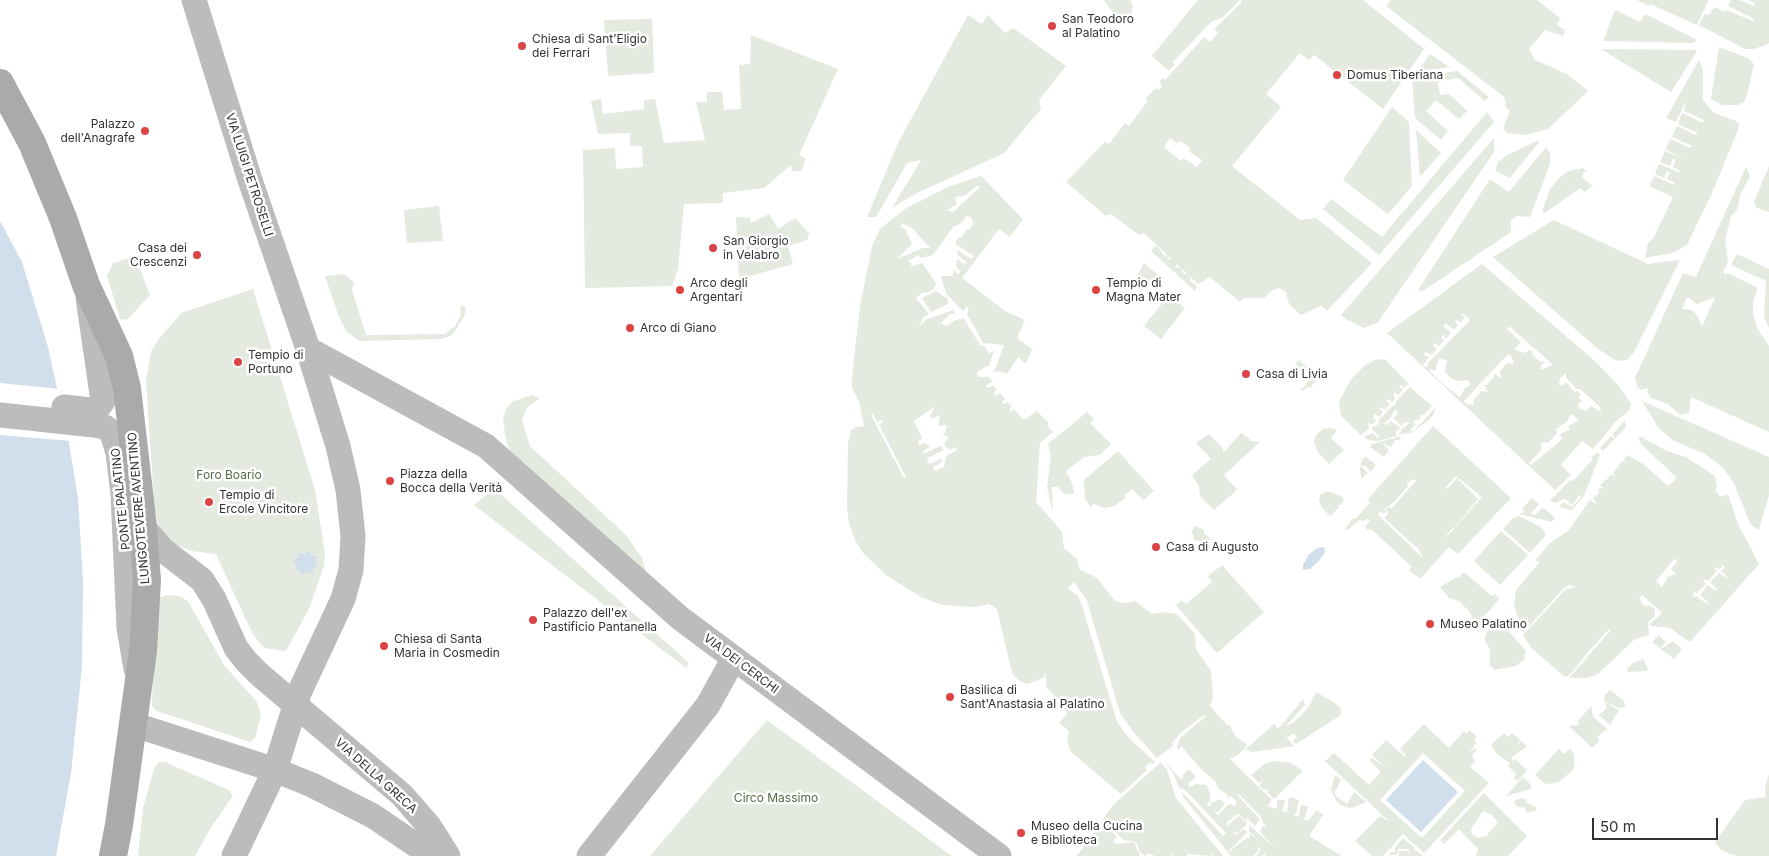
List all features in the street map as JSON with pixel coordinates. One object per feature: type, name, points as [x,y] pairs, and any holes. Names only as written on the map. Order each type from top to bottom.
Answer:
[{"type":"main road","name":"VIA LUIGI PETROSELLI","points":[[194,0],[254,194],[308,349]]},
{"type":"main road","name":"LUNGOTEVERE AVENTINO","points":[[0,83],[32,143],[63,218],[86,285],[123,368],[144,527],[147,580],[145,627],[119,825],[113,856]]},
{"type":"main road","points":[[86,285],[103,401],[89,417]]},
{"type":"main road","name":"VIA DEI CERCHI","points":[[308,349],[486,446],[638,583],[680,618],[999,856]]},
{"type":"main road","points":[[234,856],[275,770],[306,674],[343,599],[353,554],[348,490],[338,446],[308,349]]},
{"type":"main road","name":"PONTE PALATINO","points":[[0,401],[89,417],[112,433],[118,453],[127,544],[129,628],[138,679]]},
{"type":"main road","name":"PONTE PALATINO","points":[[0,416],[89,417]]},
{"type":"main road","name":"VIA DELLA GRECA","points":[[144,527],[163,550],[202,580],[214,599],[241,656],[260,675],[402,795],[429,826],[448,856]]},
{"type":"main road","points":[[589,856],[708,705],[734,658]]},
{"type":"main road","points":[[132,724],[275,770],[354,805],[432,856]]},
{"type":"green space","points":[[1104,0],[1130,0],[1133,6],[1131,15],[1121,24]]},
{"type":"green space","points":[[1198,0],[1240,0],[1223,17],[1211,22],[1173,62],[1175,64],[1169,71],[1152,56]]},
{"type":"green space","points":[[1241,0],[1363,0],[1424,49],[1383,109],[1314,55],[1309,60],[1300,53],[1266,94],[1281,107],[1232,166],[1300,220],[1316,218],[1372,263],[1327,311],[1321,306],[1301,315],[1289,304],[1286,292],[1279,288],[1271,291],[1264,298],[1244,298],[1240,302],[1210,277],[1198,284],[1144,233],[1139,235],[1111,214],[1106,216],[1066,182],[1105,142],[1109,144],[1125,123],[1129,126],[1147,102],[1146,98],[1156,88],[1159,90],[1162,86],[1159,82],[1162,78],[1165,80],[1204,37],[1210,42],[1218,33],[1214,29],[1241,3]],"holes":[[[1170,138],[1177,143],[1180,141],[1190,148],[1189,151],[1202,160],[1197,167],[1183,158],[1181,161],[1164,147]]]},
{"type":"green space","points":[[1391,0],[1537,0],[1560,18],[1557,25],[1565,30],[1563,36],[1545,30],[1529,49],[1535,60],[1567,74],[1588,91],[1548,129],[1525,135],[1507,133],[1503,128],[1510,111],[1505,106],[1506,102],[1503,96],[1386,6]]},
{"type":"green space","points":[[1637,0],[1707,0],[1708,1],[1697,25]]},
{"type":"green space","points":[[1731,0],[1739,0],[1754,6],[1755,3],[1747,0],[1769,0],[1769,43],[1753,49],[1745,49],[1699,25],[1705,14],[1709,15],[1714,7],[1753,21],[1754,19],[1728,6]]},
{"type":"green space","points":[[1615,10],[1640,22],[1645,14],[1697,40],[1693,43],[1603,41]]},
{"type":"green space","points":[[968,15],[982,24],[988,15],[1005,33],[1013,28],[1066,66],[1039,100],[1041,109],[1004,153],[915,194],[892,208],[921,160],[907,163],[876,217],[867,217],[898,143]]},
{"type":"green space","points":[[652,19],[654,73],[608,76],[604,20]]},
{"type":"green space","points":[[751,35],[838,69],[799,155],[806,159],[801,171],[792,171],[791,165],[764,188],[723,193],[723,203],[684,204],[678,269],[672,286],[585,288],[583,150],[615,148],[616,169],[643,167],[642,146],[630,146],[630,133],[598,134],[591,101],[601,99],[603,114],[644,109],[644,100],[655,99],[664,143],[705,140],[696,102],[707,102],[707,92],[722,92],[724,110],[741,109],[739,65],[750,64]]},
{"type":"green space","points":[[1719,47],[1748,58],[1754,64],[1747,95],[1744,102],[1738,105],[1722,105],[1711,99]]},
{"type":"green space","points":[[1601,49],[1695,50],[1697,51],[1671,92]]},
{"type":"green space","points":[[1430,54],[1449,67],[1417,72]]},
{"type":"green space","points":[[1699,60],[1703,70],[1703,100],[1714,113],[1736,121],[1739,124],[1738,130],[1712,193],[1687,245],[1673,253],[1645,258],[1648,243],[1654,237],[1673,197],[1649,186],[1654,176],[1674,185],[1675,183],[1667,179],[1670,172],[1667,172],[1664,178],[1655,174],[1659,164],[1680,171],[1673,167],[1676,159],[1673,159],[1670,166],[1660,162],[1665,151],[1685,160],[1666,149],[1670,139],[1690,148],[1692,146],[1672,137],[1677,126],[1696,135],[1698,133],[1678,124],[1682,113],[1703,123],[1704,120],[1684,111],[1687,99],[1676,122],[1666,118]]},
{"type":"green space","points":[[1457,71],[1489,97],[1485,101],[1458,78],[1438,82],[1440,95],[1449,94],[1467,111],[1459,119],[1436,100],[1426,111],[1448,131],[1441,140],[1415,118],[1412,78]]},
{"type":"green space","points":[[1392,107],[1409,122],[1412,186],[1388,214],[1343,180]]},
{"type":"green space","points":[[1487,112],[1494,122],[1379,255],[1323,209],[1331,199],[1382,237]]},
{"type":"green space","points":[[1416,130],[1441,153],[1420,177]]},
{"type":"green space","points":[[1494,138],[1494,152],[1378,322],[1364,328],[1341,315]]},
{"type":"green space","points":[[1537,141],[1539,142],[1510,178],[1495,171],[1498,162],[1507,155]]},
{"type":"green space","points":[[1546,147],[1550,153],[1550,164],[1530,217],[1517,216],[1511,220],[1511,232],[1423,291],[1418,290],[1490,179],[1509,192]]},
{"type":"green space","points":[[1769,166],[1769,212],[1757,208],[1754,202]]},
{"type":"green space","points":[[1746,167],[1750,176],[1740,196],[1737,210],[1731,216],[1725,240],[1728,262],[1723,271],[1725,275],[1727,273],[1758,288],[1753,302],[1753,314],[1757,328],[1769,346],[1769,432],[1691,397],[1689,413],[1680,415],[1668,404],[1651,398],[1647,392],[1648,388],[1641,390],[1637,386],[1635,378],[1683,273],[1696,277]],"holes":[[[1687,297],[1697,304],[1715,297],[1702,327],[1697,315],[1692,310],[1682,309]]]},
{"type":"green space","points":[[1583,168],[1587,172],[1584,172],[1582,177],[1591,185],[1594,184],[1585,192],[1580,188],[1545,213],[1542,211],[1550,189],[1559,178],[1569,171]]},
{"type":"green space","points":[[981,176],[1023,219],[1010,237],[999,229],[962,278],[1005,311],[1025,320],[1017,338],[1032,349],[1026,364],[1018,357],[1007,374],[1000,371],[994,372],[1004,345],[983,343],[967,314],[969,309],[966,306],[964,311],[961,309],[946,293],[941,276],[952,276],[954,270],[958,274],[961,272],[956,266],[957,259],[965,264],[967,263],[958,255],[957,250],[971,259],[974,256],[955,244],[965,231],[971,228],[973,222],[971,217],[967,216],[960,224],[953,227],[933,255],[921,258],[918,255],[908,261],[912,264],[910,267],[922,263],[936,283],[934,289],[926,293],[923,292],[916,298],[929,314],[924,317],[918,328],[927,319],[954,310],[955,314],[950,314],[942,324],[946,326],[958,319],[964,319],[980,345],[985,347],[989,353],[994,351],[989,365],[977,372],[978,377],[988,377],[993,381],[986,386],[988,388],[993,385],[997,390],[993,393],[996,396],[1000,393],[1005,399],[1002,403],[1007,402],[1012,407],[1009,409],[1011,412],[1014,409],[1024,420],[1037,411],[1049,423],[1047,426],[1053,432],[1040,443],[1036,502],[1062,532],[1064,548],[1077,559],[1079,569],[1097,578],[1115,601],[1125,603],[1135,601],[1152,614],[1165,612],[1177,614],[1195,634],[1196,649],[1211,671],[1213,697],[1210,706],[1226,724],[1231,726],[1237,738],[1247,744],[1239,754],[1230,759],[1272,800],[1267,806],[1277,809],[1277,800],[1285,800],[1282,811],[1287,812],[1289,797],[1299,800],[1296,814],[1293,815],[1299,817],[1301,804],[1308,807],[1304,819],[1308,821],[1317,810],[1323,815],[1309,836],[1342,856],[1265,856],[1266,853],[1262,856],[1256,856],[1261,850],[1255,845],[1259,850],[1253,856],[1231,856],[1184,798],[1181,791],[1223,836],[1226,833],[1185,790],[1180,789],[1173,773],[1163,760],[1180,778],[1183,779],[1183,775],[1189,769],[1196,777],[1188,784],[1190,787],[1196,784],[1206,785],[1210,793],[1210,801],[1207,804],[1210,807],[1211,803],[1220,799],[1225,804],[1218,812],[1214,811],[1218,815],[1229,804],[1235,806],[1237,802],[1231,796],[1228,799],[1227,794],[1219,789],[1215,781],[1202,770],[1181,746],[1179,750],[1177,747],[1180,738],[1206,716],[1204,715],[1183,731],[1172,743],[1173,746],[1157,758],[1135,734],[1120,713],[1087,601],[1074,582],[1068,588],[1078,596],[1082,606],[1117,722],[1129,738],[1155,762],[1153,764],[1150,762],[1145,768],[1147,770],[1121,794],[1071,752],[1067,741],[1069,731],[1059,723],[1067,714],[1063,703],[1046,687],[1046,673],[1043,678],[1027,684],[1019,681],[1012,673],[997,609],[989,604],[974,607],[942,605],[923,598],[887,576],[863,553],[855,540],[849,523],[847,506],[848,444],[851,430],[864,426],[859,401],[852,388],[852,377],[860,306],[872,246],[880,229],[905,209],[950,186]],"holes":[[[977,186],[980,186],[953,212],[947,210],[957,204],[955,197],[964,196]],[[902,223],[912,228],[930,248],[923,248],[897,259],[912,244],[905,229],[900,226]],[[935,406],[930,416],[932,419],[939,415],[938,426],[947,425],[945,433],[942,434],[948,437],[944,444],[949,450],[956,447],[957,450],[946,456],[944,467],[934,471],[933,467],[940,464],[942,458],[930,464],[927,462],[928,458],[944,450],[940,446],[924,454],[923,451],[930,447],[925,443],[919,445],[918,442],[922,438],[914,421]],[[873,414],[877,422],[881,420],[883,422],[879,425],[906,477],[904,478],[871,415]],[[1237,792],[1261,817],[1263,823],[1267,826],[1262,827],[1260,832],[1275,848],[1249,825],[1249,831],[1263,844],[1251,834],[1249,836],[1250,839],[1247,838],[1232,849],[1231,853],[1229,851],[1247,832],[1244,829],[1235,835],[1234,831],[1237,833],[1247,824],[1239,816],[1229,824],[1229,827],[1226,823],[1238,813],[1247,823],[1246,817],[1255,826],[1260,819],[1239,797]]]},
{"type":"green space","points":[[439,206],[443,241],[407,243],[404,210]]},
{"type":"green space","points":[[769,214],[778,229],[795,218],[809,233],[807,240],[788,246],[793,264],[739,279],[736,217],[750,218],[751,223]]},
{"type":"green space","points":[[1554,220],[1648,264],[1680,260],[1634,352],[1627,360],[1619,361],[1613,359],[1598,349],[1493,257]]},
{"type":"green space","points":[[1156,245],[1165,257],[1167,255],[1169,257],[1167,260],[1171,259],[1177,264],[1175,267],[1181,268],[1184,275],[1187,273],[1192,277],[1189,280],[1197,286],[1195,291],[1151,251]]},
{"type":"green space","points":[[1737,254],[1769,269],[1769,328],[1764,317],[1766,281],[1731,265]]},
{"type":"green space","points":[[135,256],[150,295],[127,320],[120,319],[107,276],[113,263]]},
{"type":"green space","points":[[1144,263],[1161,278],[1153,287],[1136,277]]},
{"type":"green space","points":[[1482,264],[1597,363],[1619,386],[1631,404],[1629,411],[1616,421],[1593,449],[1582,441],[1561,465],[1571,475],[1555,490],[1387,333]],"holes":[[[1463,313],[1470,320],[1427,364],[1428,367],[1425,367],[1423,365],[1429,357],[1423,354],[1427,352],[1431,355],[1437,349],[1433,345],[1435,343],[1439,346],[1444,341],[1441,337],[1443,335],[1446,339],[1451,333],[1443,326],[1446,324],[1454,330],[1458,325],[1455,321],[1457,320],[1461,323],[1465,318],[1462,315]],[[1509,326],[1552,365],[1541,370],[1541,365],[1545,362],[1539,361],[1532,354],[1533,352],[1530,350],[1524,353],[1514,349],[1521,342],[1507,329]],[[1510,354],[1514,364],[1507,363],[1500,372],[1501,378],[1494,374],[1494,377],[1487,385],[1484,385],[1488,392],[1481,391],[1473,401],[1474,405],[1466,404],[1464,401]],[[1439,358],[1447,360],[1445,371],[1450,378],[1458,381],[1468,380],[1471,385],[1465,388],[1460,397],[1444,385],[1430,371],[1431,369],[1435,371]],[[1566,373],[1566,377],[1576,389],[1580,389],[1600,407],[1601,412],[1591,406],[1586,411],[1579,408],[1578,403],[1582,402],[1578,397],[1581,394],[1577,391],[1575,393],[1566,382],[1562,386],[1559,385],[1560,378]],[[1570,415],[1579,420],[1568,426],[1570,429],[1559,435],[1562,438],[1558,443],[1531,465],[1529,463],[1541,450],[1541,443],[1550,442],[1550,439],[1557,433],[1556,429],[1567,422]]]},
{"type":"green space","points":[[344,274],[354,282],[352,290],[366,335],[445,334],[455,326],[460,317],[461,305],[466,308],[464,317],[452,335],[441,339],[359,341],[346,331],[339,317],[325,276]]},
{"type":"green space","name":"Foro Boario","points":[[253,289],[315,490],[325,554],[324,566],[309,609],[286,651],[264,648],[252,633],[216,554],[191,551],[173,543],[161,531],[157,521],[154,502],[146,381],[151,352],[158,340],[181,313]]},
{"type":"green space","points":[[936,291],[948,299],[948,304],[931,312],[922,298]]},
{"type":"green space","points":[[1169,295],[1185,308],[1161,339],[1144,326]]},
{"type":"green space","points":[[1385,359],[1409,384],[1404,388],[1401,385],[1399,387],[1403,390],[1398,395],[1395,392],[1393,395],[1395,399],[1392,402],[1388,399],[1386,401],[1390,404],[1385,410],[1381,407],[1379,408],[1383,412],[1379,417],[1375,414],[1373,416],[1376,421],[1371,425],[1368,422],[1369,429],[1361,435],[1341,416],[1339,401],[1352,378],[1364,366],[1375,360]]},
{"type":"green space","points":[[1299,360],[1319,378],[1310,388],[1308,386],[1303,391],[1299,388],[1302,389],[1311,378],[1295,364]]},
{"type":"green space","points":[[1410,387],[1432,406],[1424,415],[1421,414],[1420,419],[1414,421],[1415,425],[1410,430],[1413,432],[1399,435],[1402,429],[1410,423],[1405,422],[1402,426],[1393,418],[1398,414],[1394,410],[1391,418],[1383,424],[1387,425],[1391,421],[1400,428],[1395,433],[1397,436],[1378,441],[1368,440],[1364,437],[1372,433],[1378,438],[1379,436],[1371,428],[1379,424],[1379,420],[1392,406],[1395,406],[1396,401]]},
{"type":"green space","points":[[531,395],[540,398],[527,407],[522,420],[530,446],[626,535],[642,558],[648,578],[512,453],[507,445],[503,421],[506,408],[512,402]]},
{"type":"green space","points":[[1642,401],[1769,457],[1769,495],[1759,530],[1752,526],[1749,521],[1734,483],[1722,467],[1705,454],[1672,440],[1658,427]]},
{"type":"green space","points":[[1435,408],[1435,412],[1430,419],[1413,432]]},
{"type":"green space","points":[[1087,412],[1094,419],[1090,423],[1111,444],[1100,455],[1084,457],[1066,471],[1072,483],[1074,494],[1064,494],[1058,487],[1052,487],[1053,513],[1047,487],[1051,456],[1048,444]]},
{"type":"green space","points":[[1625,420],[1626,427],[1615,439],[1613,434]]},
{"type":"green space","points":[[1433,426],[1511,498],[1458,554],[1449,547],[1420,579],[1409,570],[1412,567],[1371,529],[1368,530],[1365,527],[1370,520],[1360,520],[1347,530],[1345,529],[1353,518],[1355,519],[1370,503],[1368,499]],"holes":[[[1456,476],[1482,497],[1443,541],[1451,529],[1454,528],[1478,499],[1457,478],[1447,489],[1445,488]],[[1414,479],[1416,481],[1392,508],[1388,507],[1386,509],[1388,513],[1384,518],[1417,548],[1422,543],[1418,548],[1423,558],[1378,515],[1380,511],[1384,514],[1386,511],[1384,509],[1395,501],[1408,486],[1407,483]]]},
{"type":"green space","points":[[1331,428],[1337,430],[1331,438],[1344,450],[1329,464],[1317,451],[1314,441],[1316,435],[1323,429]]},
{"type":"green space","points":[[1241,433],[1252,441],[1260,442],[1224,475],[1237,490],[1214,510],[1200,496],[1199,486],[1192,475],[1211,459],[1196,443],[1209,434],[1223,448],[1224,452]]},
{"type":"green space","points":[[1402,436],[1399,440],[1395,440],[1391,447],[1382,443],[1389,450],[1384,457],[1370,447],[1372,444]]},
{"type":"green space","points":[[1611,436],[1615,439],[1603,451],[1600,448]]},
{"type":"green space","points":[[1639,436],[1667,451],[1686,457],[1715,476],[1717,487],[1715,490],[1720,497],[1728,494],[1738,524],[1759,564],[1690,642],[1670,628],[1651,626],[1650,624],[1662,613],[1642,595],[1639,598],[1643,605],[1651,606],[1655,610],[1655,616],[1648,622],[1649,635],[1635,639],[1598,674],[1587,678],[1569,678],[1611,630],[1609,629],[1570,675],[1565,677],[1531,648],[1523,635],[1565,590],[1576,587],[1569,585],[1564,588],[1523,633],[1514,605],[1516,590],[1540,562],[1535,561],[1549,544],[1568,531],[1590,500],[1597,504],[1593,498],[1599,493],[1598,489],[1604,488],[1600,486],[1606,479],[1610,481],[1607,478],[1611,475],[1615,476],[1613,473],[1617,468],[1620,470],[1618,466],[1622,461],[1627,463],[1624,460],[1627,455],[1643,464],[1668,486],[1677,478],[1640,443]],"holes":[[[1675,558],[1677,562],[1671,569],[1676,574],[1668,577],[1662,587],[1656,581]],[[1723,565],[1725,567],[1721,571],[1727,577],[1719,573],[1710,582],[1717,589],[1716,591],[1708,585],[1700,595],[1708,602],[1707,604],[1696,596],[1692,598],[1694,594],[1692,591],[1697,593],[1706,584],[1703,581],[1705,579],[1708,581],[1717,571],[1714,569],[1716,567],[1720,569]]]},
{"type":"green space","points":[[1118,451],[1154,491],[1143,500],[1132,489],[1124,496],[1126,498],[1114,506],[1104,508],[1094,504],[1090,507],[1085,499],[1084,480]]},
{"type":"green space","points":[[1597,452],[1600,455],[1584,496],[1572,510],[1559,507],[1563,502],[1572,507],[1581,497],[1580,495],[1572,505],[1565,499],[1555,503],[1550,501],[1570,480],[1573,481],[1592,460],[1594,462],[1591,458]]},
{"type":"green space","points":[[1366,457],[1376,465],[1370,472],[1366,466],[1361,466],[1368,473],[1362,478],[1362,482],[1360,470],[1362,459]]},
{"type":"green space","points":[[491,491],[497,491],[689,663],[686,668],[474,505]]},
{"type":"green space","points":[[1327,491],[1341,496],[1344,501],[1337,505],[1339,507],[1330,516],[1322,508],[1319,501],[1320,495]]},
{"type":"green space","points":[[1532,498],[1539,504],[1531,513],[1535,515],[1542,508],[1545,509],[1555,518],[1552,522],[1519,514],[1525,512],[1522,509]]},
{"type":"green space","points":[[1519,516],[1541,527],[1546,535],[1530,553],[1503,529],[1513,518]]},
{"type":"green space","points":[[1195,525],[1204,530],[1204,534],[1212,540],[1204,542],[1194,540],[1192,532]]},
{"type":"green space","points":[[1501,531],[1528,555],[1500,585],[1474,561]]},
{"type":"green space","points":[[1222,565],[1264,612],[1217,653],[1176,605],[1182,600],[1186,604],[1212,582],[1208,576]]},
{"type":"green space","points":[[1464,572],[1492,596],[1495,594],[1499,599],[1481,620],[1477,619],[1475,622],[1469,611],[1459,601],[1449,598],[1440,587],[1457,577],[1459,578]]},
{"type":"green space","points":[[166,595],[179,596],[188,601],[224,665],[257,702],[261,715],[255,738],[250,742],[157,711],[152,706],[154,600]]},
{"type":"green space","points":[[1496,625],[1505,627],[1526,651],[1524,660],[1516,666],[1494,670],[1490,665],[1490,650],[1485,641],[1485,636],[1488,630]]},
{"type":"green space","points":[[1659,635],[1666,642],[1661,647],[1663,648],[1673,641],[1682,649],[1674,659],[1652,642]]},
{"type":"green space","points":[[1643,659],[1648,669],[1647,671],[1628,672],[1627,669],[1633,663]]},
{"type":"green space","points":[[1610,690],[1624,701],[1625,707],[1619,708],[1604,701],[1605,695]]},
{"type":"green space","points":[[1316,692],[1335,703],[1341,709],[1341,715],[1296,744],[1293,741],[1297,736],[1292,734],[1288,737],[1281,730],[1294,746],[1253,752],[1245,750],[1274,724],[1277,728],[1281,726],[1303,699],[1305,705],[1285,727],[1293,723],[1308,708]]},
{"type":"green space","points":[[1605,702],[1619,710],[1610,725],[1599,715],[1607,708]]},
{"type":"green space","points":[[1591,706],[1593,717],[1607,729],[1598,736],[1599,741],[1592,748],[1569,726],[1579,725],[1578,721]]},
{"type":"green space","name":"Circo Massimo","points":[[767,720],[952,856],[650,856]]},
{"type":"green space","points":[[1424,724],[1449,748],[1464,731],[1466,734],[1470,730],[1477,737],[1473,741],[1476,741],[1476,743],[1469,753],[1475,748],[1477,750],[1472,755],[1475,761],[1470,767],[1489,783],[1424,853],[1403,834],[1383,856],[1372,856],[1355,841],[1380,816],[1390,822],[1325,761],[1334,753],[1369,785],[1381,772],[1369,760],[1372,758],[1388,770],[1372,755],[1386,740],[1405,757],[1406,755],[1400,749]],"holes":[[[1423,753],[1465,791],[1422,838],[1380,800]]]},
{"type":"green space","points":[[1504,733],[1508,737],[1512,733],[1520,740],[1516,746],[1521,741],[1527,746],[1511,758],[1513,761],[1515,759],[1527,770],[1518,781],[1514,778],[1516,774],[1508,766],[1510,763],[1497,754],[1491,745]]},
{"type":"green space","points":[[1570,748],[1574,755],[1574,768],[1564,778],[1556,783],[1545,784],[1535,775],[1559,749],[1564,754]]},
{"type":"green space","points":[[1274,761],[1291,763],[1303,771],[1274,799],[1267,792],[1269,789],[1265,790],[1259,786],[1264,780],[1259,783],[1251,775],[1266,763]]},
{"type":"green space","points":[[158,762],[165,762],[231,791],[232,797],[210,829],[195,856],[138,856],[143,808],[154,769]]},
{"type":"green space","points":[[1161,762],[1167,770],[1176,798],[1223,856],[1212,856],[1213,852],[1211,856],[1187,854],[1187,856],[1175,856],[1170,852],[1173,856],[1155,856],[1148,853],[1145,856],[1140,852],[1136,842],[1124,840],[1105,824],[1099,825],[1114,804]]},
{"type":"green space","points":[[1769,774],[1769,856],[1736,856],[1721,850],[1715,842],[1745,800],[1766,797],[1765,787]]},
{"type":"green space","points":[[1335,775],[1341,779],[1336,791],[1334,791],[1336,796],[1347,804],[1354,792],[1366,802],[1352,808],[1337,802],[1331,790]]},
{"type":"green space","points":[[1523,777],[1531,785],[1531,789],[1506,796]]},
{"type":"green space","points":[[1484,793],[1527,836],[1508,856],[1476,856],[1478,849],[1459,829],[1444,844],[1440,840]],"holes":[[[1483,811],[1492,815],[1498,823],[1486,836],[1478,838],[1472,834],[1471,829]]]},
{"type":"green space","points":[[1521,798],[1526,799],[1527,803],[1535,806],[1537,810],[1527,813],[1525,808],[1516,806],[1514,801]]},
{"type":"green space","points":[[1099,825],[1101,832],[1105,828],[1111,830],[1117,837],[1113,841],[1115,844],[1134,842],[1140,856],[1077,856]]},
{"type":"green space","points":[[1403,838],[1415,848],[1413,851],[1416,850],[1423,856],[1395,856],[1399,855],[1399,851],[1408,851],[1409,855],[1409,849],[1398,849],[1397,854],[1388,856],[1391,852],[1395,852],[1395,847]]},
{"type":"water","points":[[0,221],[22,262],[48,347],[69,443],[78,498],[83,582],[82,666],[71,773],[56,856],[0,856]]},
{"type":"water","points":[[1324,547],[1325,552],[1319,561],[1310,569],[1303,570],[1303,565],[1309,554],[1318,548]]},
{"type":"water","points":[[308,550],[312,556],[317,556],[315,562],[318,566],[313,569],[313,574],[307,572],[303,575],[299,570],[295,569],[296,564],[292,560],[298,557],[298,553],[305,554]]},
{"type":"water","points":[[1423,760],[1458,792],[1421,832],[1386,800]]},
{"type":"pier","points":[[0,383],[60,389],[71,441],[0,435]]},
{"type":"place","name":"San Teodoro al Palatino","points":[[1052,26]]},
{"type":"place","name":"Chiesa di Sant’Eligio dei Ferrari","points":[[522,46]]},
{"type":"place","name":"Domus Tiberiana","points":[[1337,75]]},
{"type":"place","name":"Palazzo dell'Anagrafe","points":[[145,131]]},
{"type":"place","name":"San Giorgio in Velabro","points":[[713,248]]},
{"type":"place","name":"Casa dei Crescenzi","points":[[197,255]]},
{"type":"place","name":"Arco degli Argentari","points":[[680,290]]},
{"type":"place","name":"Tempio di Magna Mater","points":[[1096,290]]},
{"type":"place","name":"Arco di Giano","points":[[630,328]]},
{"type":"place","name":"Tempio di Portuno","points":[[238,362]]},
{"type":"place","name":"Casa di Livia","points":[[1246,374]]},
{"type":"place","name":"Piazza della Bocca della Verità","points":[[390,481]]},
{"type":"place","name":"Tempio di Ercole Vincitore","points":[[209,502]]},
{"type":"place","name":"Casa di Augusto","points":[[1156,547]]},
{"type":"place","name":"Palazzo dell'ex Pastificio Pantanella","points":[[533,620]]},
{"type":"place","name":"Museo Palatino","points":[[1430,624]]},
{"type":"place","name":"Chiesa di Santa Maria in Cosmedin","points":[[384,646]]},
{"type":"place","name":"Basilica di Sant'Anastasia al Palatino","points":[[950,697]]},
{"type":"place","name":"Museo della Cucina e Biblioteca","points":[[1021,833]]}]
